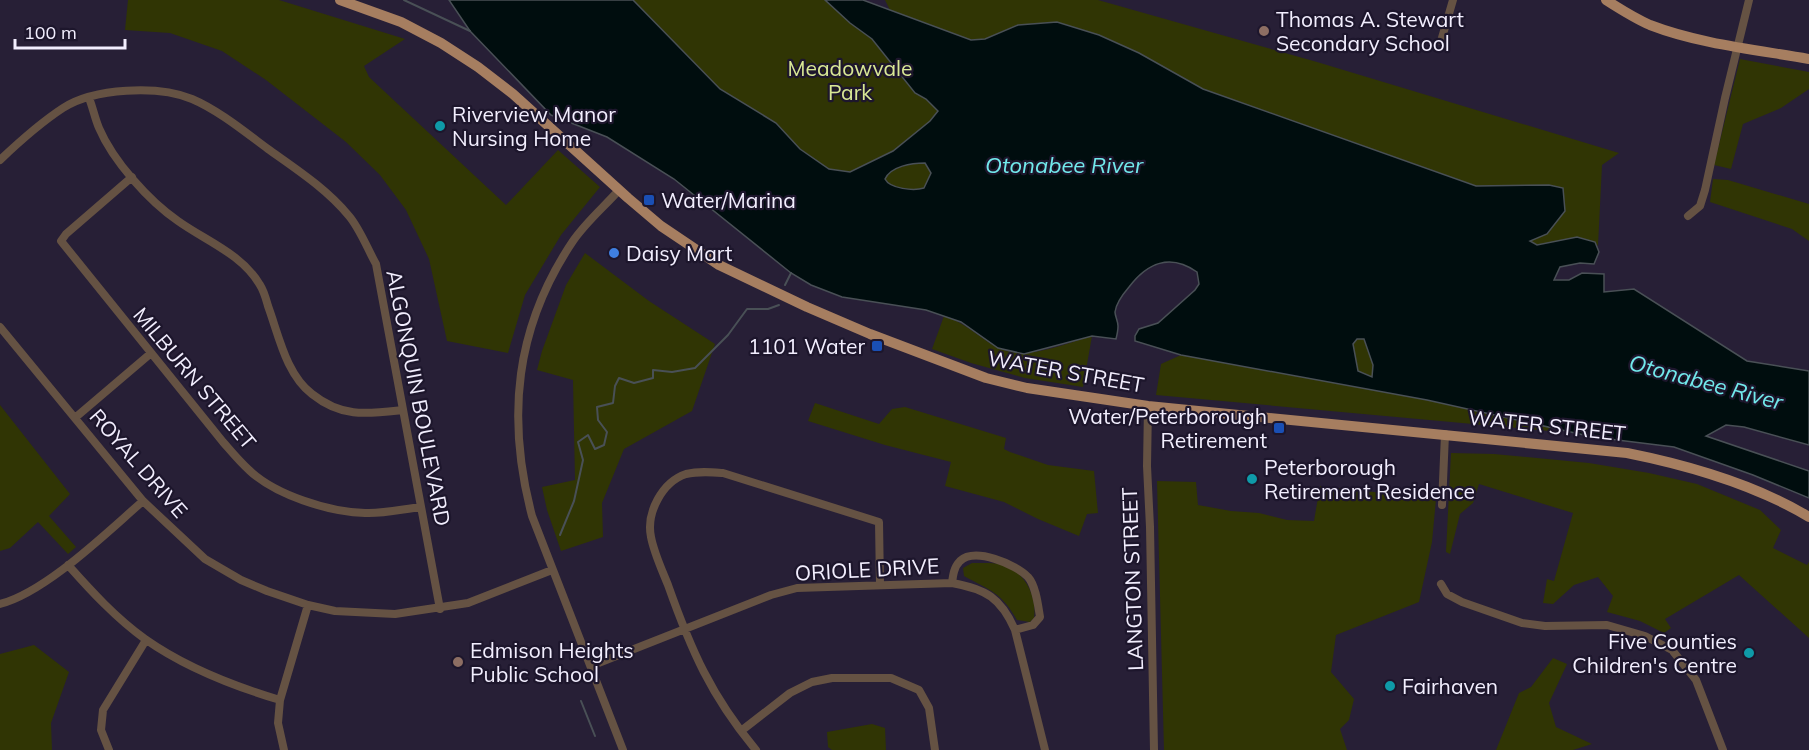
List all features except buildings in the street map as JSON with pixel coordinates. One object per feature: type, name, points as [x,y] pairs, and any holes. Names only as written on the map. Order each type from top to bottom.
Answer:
[{"type":"main road","name":"WATER STREET","points":[[340,0],[401,22],[441,43],[478,67],[513,94],[661,226],[719,265],[870,334],[986,378],[1027,388],[1148,406],[1627,453],[1673,462],[1712,474],[1791,506],[1809,517]]},
{"type":"main road","points":[[1606,0],[1628,15],[1684,36],[1809,59]]},
{"type":"street","points":[[1441,41],[1453,0]]},
{"type":"street","points":[[1688,216],[1700,206],[1705,189],[1749,0]]},
{"type":"street","name":"ALGONQUIN BOULEVARD","points":[[0,160],[42,123],[66,106],[89,98],[131,89],[161,92],[192,99],[234,124],[321,188],[350,216],[376,264],[440,609]]},
{"type":"street","points":[[89,98],[99,129],[132,177],[165,211],[242,263],[261,285],[294,374],[310,393],[329,406],[350,413],[371,414],[403,410]]},
{"type":"street","name":"MILBURN STREET","points":[[132,177],[66,234],[61,241],[223,442],[250,471],[274,487],[299,498],[333,509],[367,514],[421,507]]},
{"type":"street","points":[[619,190],[574,240],[543,291],[525,351],[517,416],[518,449],[523,482],[532,516],[623,750]]},
{"type":"street","name":"ROYAL DRIVE","points":[[0,327],[76,417],[142,501],[205,559],[241,580],[308,605],[335,611],[395,614],[468,603],[552,570]]},
{"type":"street","points":[[76,417],[150,354]]},
{"type":"street","name":"LANGTON STREET","points":[[1148,406],[1147,466],[1154,750]]},
{"type":"street","points":[[1442,505],[1446,434]]},
{"type":"street","points":[[756,750],[718,700],[684,630],[650,536],[651,514],[661,493],[684,475],[702,471],[723,473],[879,522],[880,585]]},
{"type":"street","points":[[0,604],[15,600],[68,565],[142,501]]},
{"type":"street","points":[[952,583],[955,568],[961,559],[977,556],[999,559],[1030,578],[1040,617],[1033,625],[1016,630]]},
{"type":"street","points":[[68,565],[97,597],[146,640],[197,669],[280,700]]},
{"type":"street","name":"ORIOLE DRIVE","points":[[591,666],[771,595],[798,588],[952,583],[973,586],[999,601],[1016,630],[1045,750]]},
{"type":"street","points":[[1441,584],[1447,594],[1462,602],[1522,623],[1545,626],[1607,625],[1645,636],[1672,650],[1696,680],[1723,750]]},
{"type":"street","points":[[284,750],[278,723],[280,700],[308,605]]},
{"type":"street","points":[[109,750],[102,730],[103,710],[146,640]]},
{"type":"street","points":[[741,732],[790,693],[812,682],[832,678],[891,678],[918,690],[929,708],[935,750]]},
{"type":"green space","points":[[128,0],[279,0],[405,39],[364,66],[369,77],[506,205],[558,150],[600,187],[561,235],[525,295],[508,353],[447,341],[429,259],[406,210],[380,175],[346,142],[266,80],[222,51],[170,33],[125,30]]},
{"type":"green space","name":"Meadowvale Park","points":[[633,0],[825,0],[872,39],[915,93],[926,99],[938,111],[930,121],[893,151],[850,172],[829,169],[800,149],[776,123],[720,89]]},
{"type":"green space","points":[[885,0],[1098,0],[1317,62],[1619,153],[1602,165],[1598,246],[1595,242],[1577,237],[1532,244],[1529,240],[1549,185],[1476,186],[1203,89],[1139,53],[1099,35],[1057,22],[1018,25],[985,39],[971,40],[891,12]]},
{"type":"green space","points":[[1740,59],[1809,72],[1809,89],[1781,108],[1743,124],[1731,169],[1714,165]]},
{"type":"green space","points":[[925,163],[931,173],[924,188],[903,188],[892,185],[885,179],[897,168]]},
{"type":"green space","points":[[1713,179],[1728,180],[1809,204],[1809,241],[1792,229],[1710,202]]},
{"type":"green space","points":[[585,253],[649,301],[715,344],[692,411],[624,449],[602,503],[603,537],[561,551],[542,487],[575,480],[573,380],[537,370],[566,285]]},
{"type":"green space","points":[[944,316],[965,326],[996,347],[1019,353],[1057,347],[1092,336],[1083,387],[1025,378],[932,349]]},
{"type":"green space","points":[[1357,339],[1364,339],[1373,365],[1372,377],[1358,371],[1353,344]]},
{"type":"green space","points":[[1181,355],[1427,400],[1552,428],[1549,431],[1156,395],[1161,364]]},
{"type":"green space","points":[[815,403],[879,424],[892,409],[905,407],[1006,438],[1004,449],[1048,465],[1094,471],[1098,513],[1087,514],[1079,536],[1004,502],[945,486],[951,462],[885,445],[808,421]]},
{"type":"green space","points":[[0,405],[70,494],[49,516],[76,547],[68,554],[38,522],[10,548],[0,551]]},
{"type":"green space","points":[[1451,453],[1494,454],[1589,463],[1649,473],[1697,484],[1760,510],[1781,530],[1773,548],[1807,565],[1809,562],[1809,638],[1739,575],[1665,619],[1671,628],[1664,633],[1640,621],[1607,612],[1613,596],[1598,577],[1574,585],[1553,604],[1543,603],[1547,579],[1554,581],[1573,513],[1479,484],[1473,503],[1460,514],[1450,554],[1446,552]]},
{"type":"green space","points":[[1157,481],[1196,482],[1198,505],[1259,513],[1287,520],[1314,521],[1320,486],[1436,499],[1432,542],[1419,602],[1336,635],[1331,672],[1354,699],[1349,720],[1340,729],[1347,750],[1164,750]]},
{"type":"green space","points":[[972,563],[1002,565],[1019,575],[1032,594],[1034,618],[1030,622],[1017,620],[1000,598],[964,576],[963,568]]},
{"type":"green space","points":[[34,645],[69,672],[51,723],[52,750],[0,750],[0,654]]},
{"type":"green space","points":[[1553,658],[1567,664],[1549,703],[1556,727],[1592,744],[1573,750],[1496,750],[1519,693],[1531,687]]},
{"type":"green space","points":[[872,724],[885,728],[886,750],[832,750],[828,747],[827,732]]},
{"type":"water","name":"Otonabee River","points":[[449,0],[633,0],[720,89],[776,123],[800,149],[829,169],[850,172],[893,151],[930,121],[938,111],[926,99],[915,93],[872,39],[825,0],[863,0],[971,40],[985,39],[1018,25],[1057,22],[1099,35],[1139,53],[1203,89],[1476,186],[1549,185],[1563,188],[1565,211],[1547,234],[1530,241],[1537,245],[1577,237],[1595,242],[1599,252],[1594,264],[1580,263],[1560,267],[1554,280],[1569,280],[1582,273],[1604,274],[1604,292],[1634,289],[1747,361],[1809,371],[1809,445],[1744,427],[1726,425],[1706,436],[1809,471],[1809,498],[1674,447],[1593,437],[1427,400],[1181,355],[1135,341],[1139,329],[1158,323],[1199,284],[1197,272],[1178,263],[1160,263],[1151,267],[1143,272],[1127,290],[1116,309],[1118,326],[1116,339],[1092,336],[1024,354],[998,348],[961,322],[926,310],[842,297],[811,285],[791,273],[674,179],[607,137],[551,115],[470,31]],"holes":[[[925,163],[931,173],[924,188],[903,188],[892,185],[885,179],[897,168]],[[1357,339],[1364,339],[1373,365],[1372,377],[1358,371],[1353,344]]]},
{"type":"waterway","points":[[404,0],[470,31]]},
{"type":"waterway","points":[[785,285],[791,273]]},
{"type":"waterway","points":[[560,535],[574,501],[583,460],[578,442],[588,435],[595,449],[604,445],[607,432],[598,420],[597,407],[613,403],[615,386],[619,378],[634,383],[653,378],[653,370],[672,372],[695,368],[728,335],[747,309],[768,309],[779,305]]},
{"type":"waterway","points":[[581,701],[595,736]]},
{"type":"place","name":"Thomas A. Stewart Secondary School","points":[[1264,31]]},
{"type":"place","name":"Riverview Manor Nursing Home","points":[[440,126]]},
{"type":"place","name":"Water/Marina","points":[[649,200]]},
{"type":"place","name":"Daisy Mart","points":[[614,253]]},
{"type":"place","name":"1101 Water","points":[[877,346]]},
{"type":"place","name":"Water/Peterborough Retirement","points":[[1279,428]]},
{"type":"place","name":"Peterborough Retirement Residence","points":[[1252,479]]},
{"type":"place","name":"Five Counties Children's Centre","points":[[1749,653]]},
{"type":"place","name":"Edmison Heights Public School","points":[[458,662]]},
{"type":"place","name":"Fairhaven","points":[[1390,686]]}]
